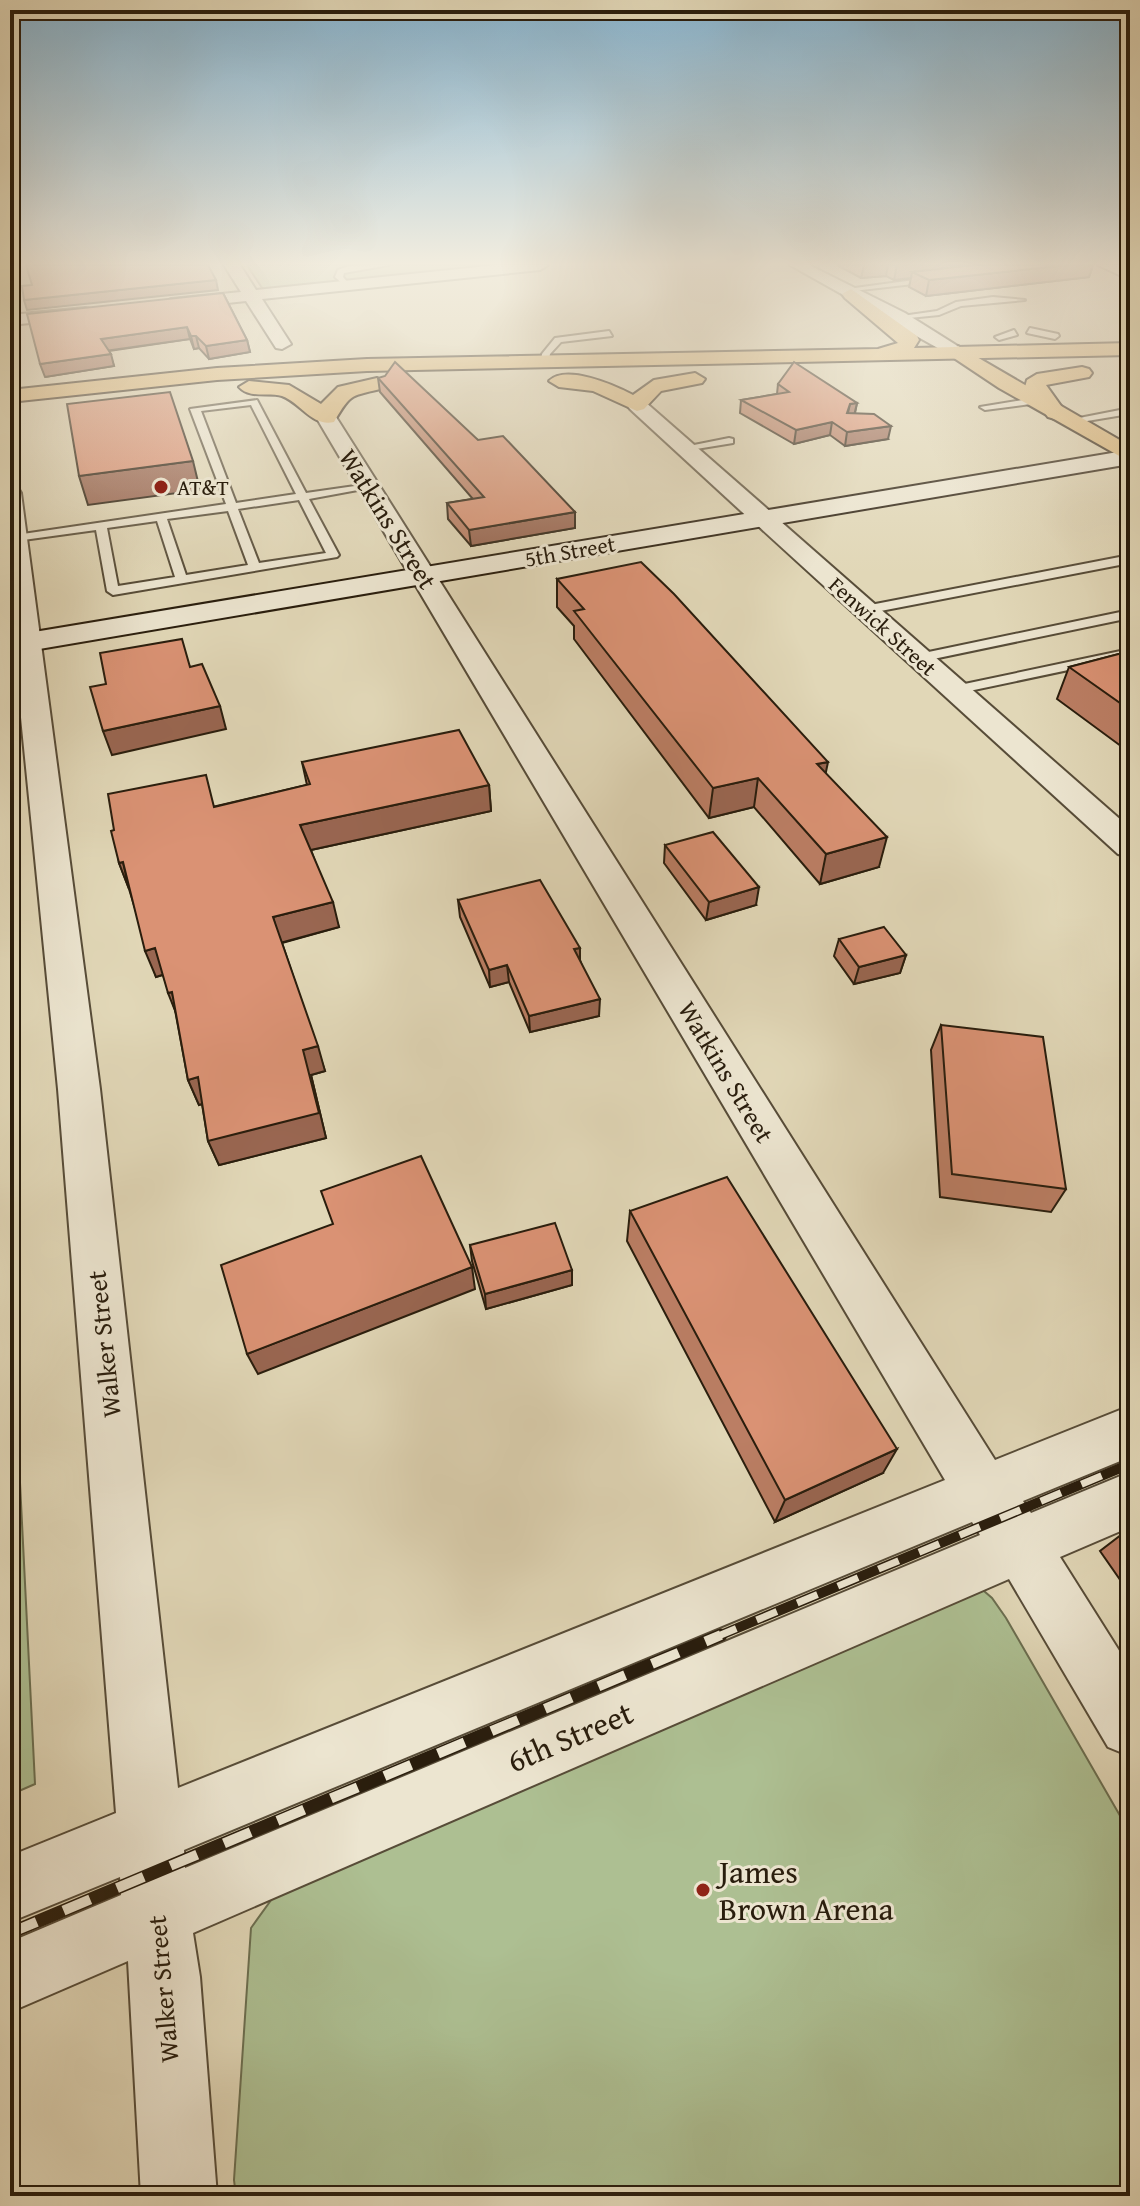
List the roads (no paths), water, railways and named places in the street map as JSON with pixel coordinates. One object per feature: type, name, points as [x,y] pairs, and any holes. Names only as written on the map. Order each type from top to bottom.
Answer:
[{"type":"main road","points":[[217,374],[242,368]]},
{"type":"main road","points":[[10,396],[217,374],[318,368]]},
{"type":"main road","points":[[982,368],[1130,456]]},
{"type":"main road","points":[[961,375],[1090,373],[1050,375],[1037,380],[1035,387],[1070,421]]},
{"type":"main road","points":[[10,406],[249,387],[702,378],[659,385],[640,398],[637,405],[598,385],[559,381]]},
{"type":"main road","points":[[249,387],[289,391],[326,417],[337,395],[354,387],[377,384]]},
{"type":"main road","name":"Fenwick Street","points":[[637,405],[763,518]]},
{"type":"main road","name":"5th Street","points":[[19,643],[1130,456]]},
{"type":"street","name":"Watkins Street","points":[[326,417],[1130,1725]]},
{"type":"street","name":"Walker Street","points":[[13,516],[19,643],[81,1104],[142,1733],[156,1915],[165,1977],[179,2196]]},
{"type":"street","name":"Fenwick Street","points":[[763,518],[1130,846]]},
{"type":"street","points":[[10,1889],[1130,1431]]},
{"type":"street","name":"6th Street","points":[[10,1977],[1130,1499]]},
{"type":"lane","points":[[985,407],[1035,401]]},
{"type":"lane","points":[[101,526],[113,591],[182,580],[255,568],[333,555],[254,402],[195,409],[255,568]]},
{"type":"lane","points":[[1070,421],[1120,413]]},
{"type":"lane","points":[[1070,421],[1130,422]]},
{"type":"lane","points":[[684,448],[729,441]]},
{"type":"lane","points":[[13,516],[101,526],[369,487]]},
{"type":"lane","points":[[161,517],[182,580]]},
{"type":"lane","points":[[865,610],[1130,559]]},
{"type":"lane","points":[[919,658],[1130,614]]},
{"type":"lane","points":[[955,690],[1130,653]]},
{"type":"railway","points":[[716,1637],[1130,1464]]},
{"type":"railway","points":[[10,1933],[721,1635]]},
{"type":"place","name":"AT&T","points":[[161,487]]},
{"type":"place","name":"James Brown Arena","points":[[703,1890]]}]
